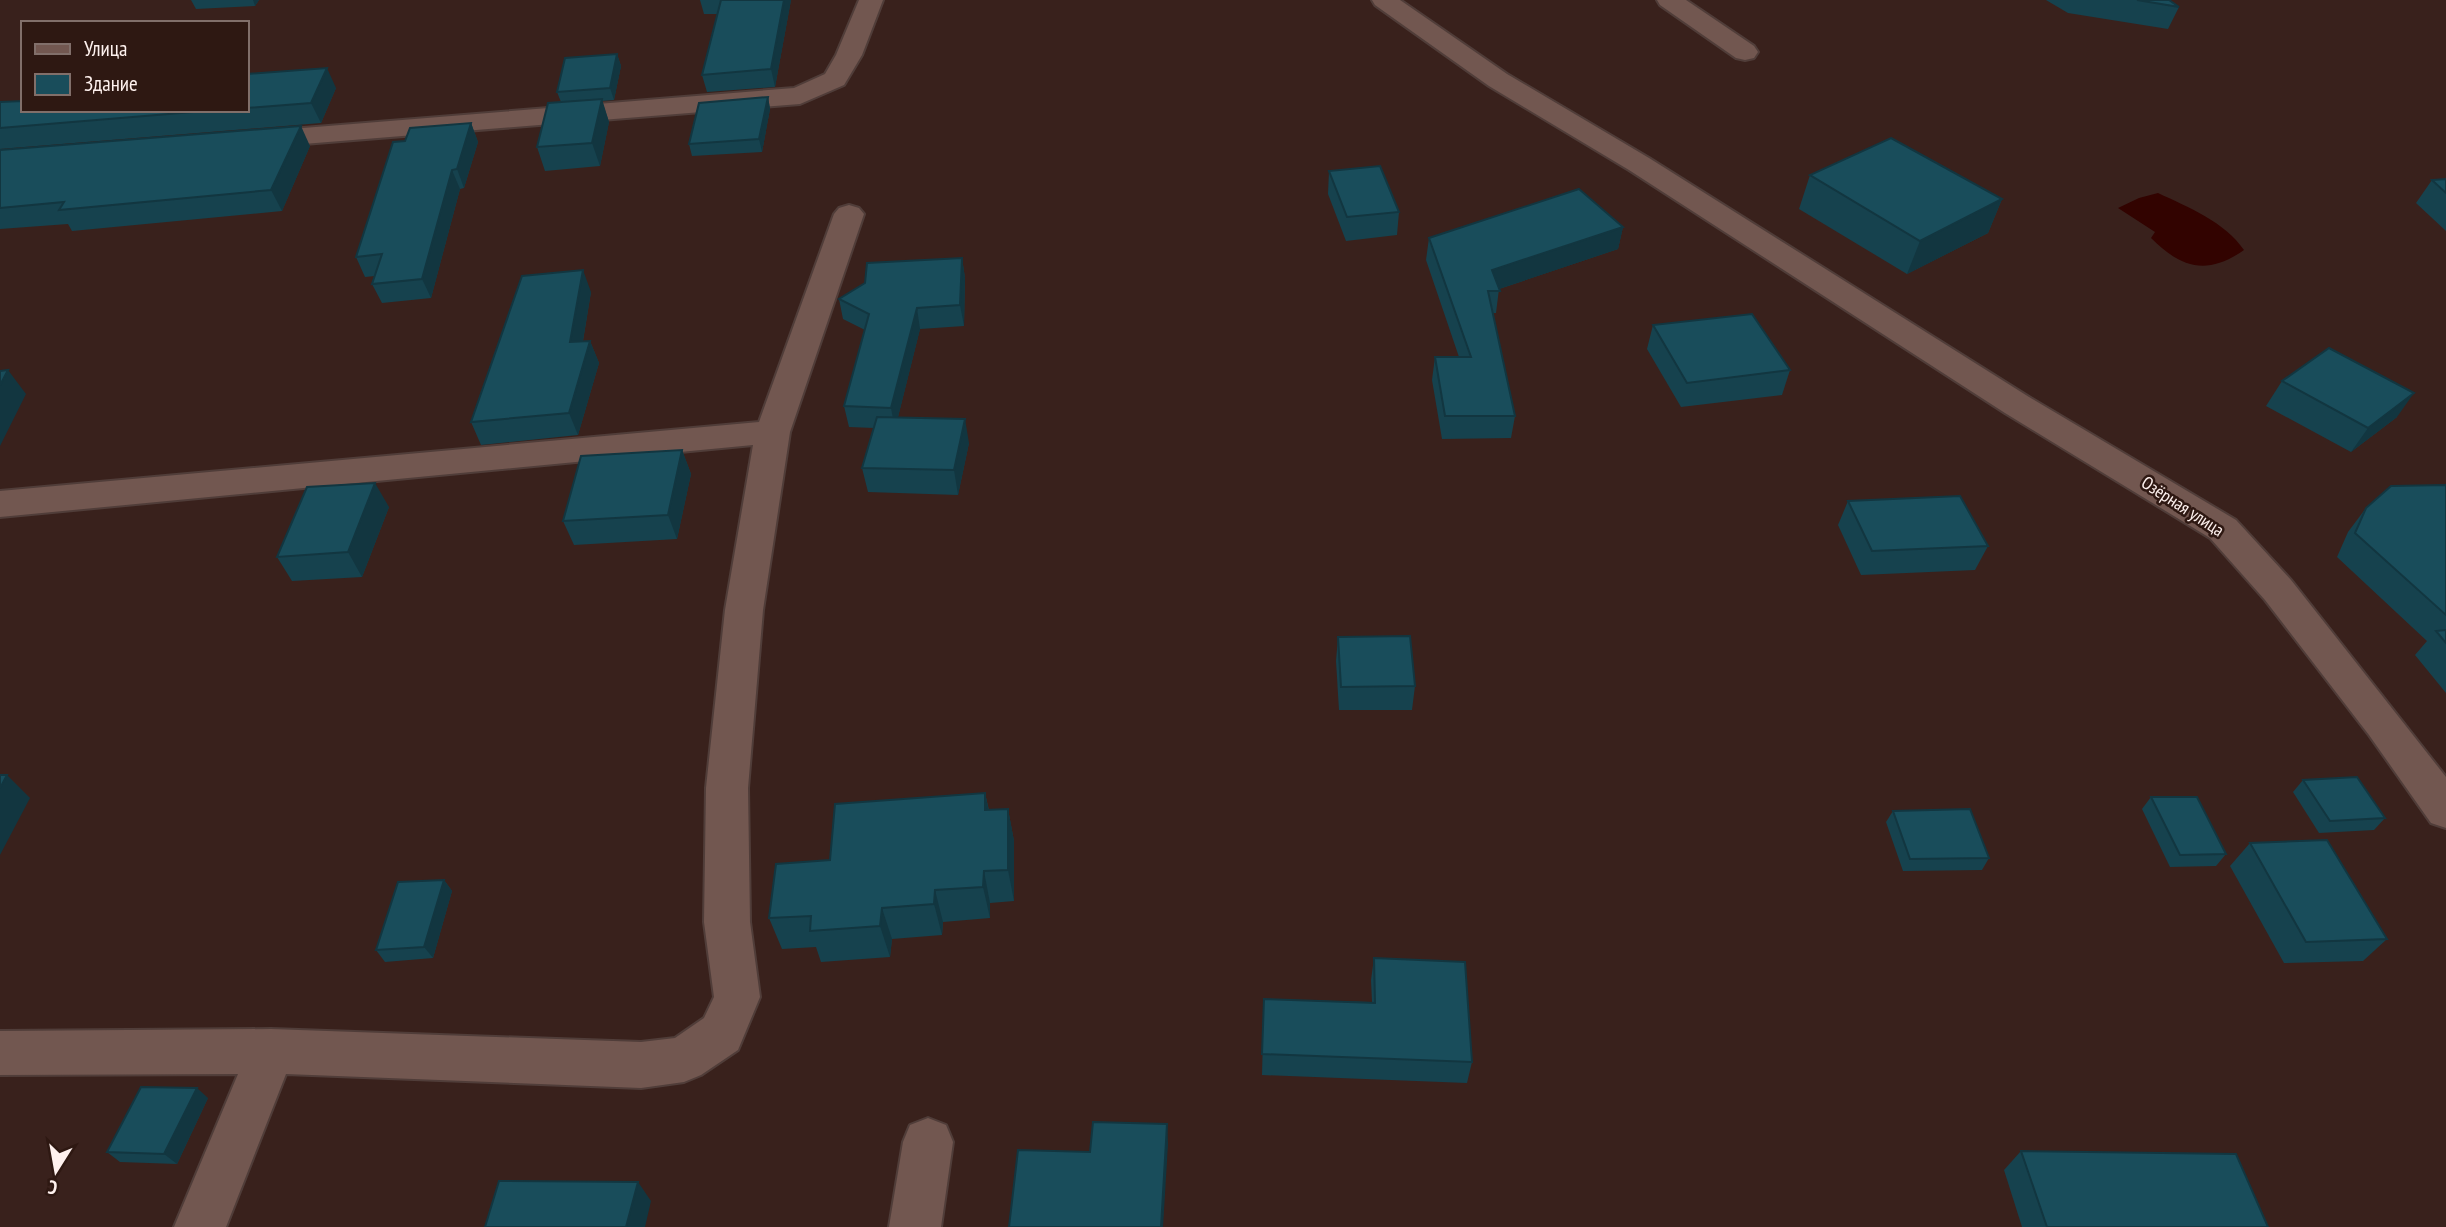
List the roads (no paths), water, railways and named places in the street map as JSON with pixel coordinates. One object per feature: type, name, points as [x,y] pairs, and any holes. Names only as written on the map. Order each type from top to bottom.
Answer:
[{"type":"street","points":[[223,143],[800,96],[835,79],[849,55],[871,0]]},
{"type":"street","name":"Озёрная улица","points":[[1384,0],[1498,80],[1640,164],[2017,405],[2222,529],[2278,590],[2383,724],[2446,810]]},
{"type":"street","points":[[1669,0],[1745,52]]},
{"type":"street","points":[[0,1053],[271,1052],[640,1065],[684,1059],[721,1034],[737,997],[727,922],[727,788],[744,610],[774,432],[849,214]]},
{"type":"street","points":[[0,503],[774,432]]},
{"type":"street","points":[[200,1227],[271,1052]]},
{"type":"street","points":[[915,1227],[928,1142]]}]
